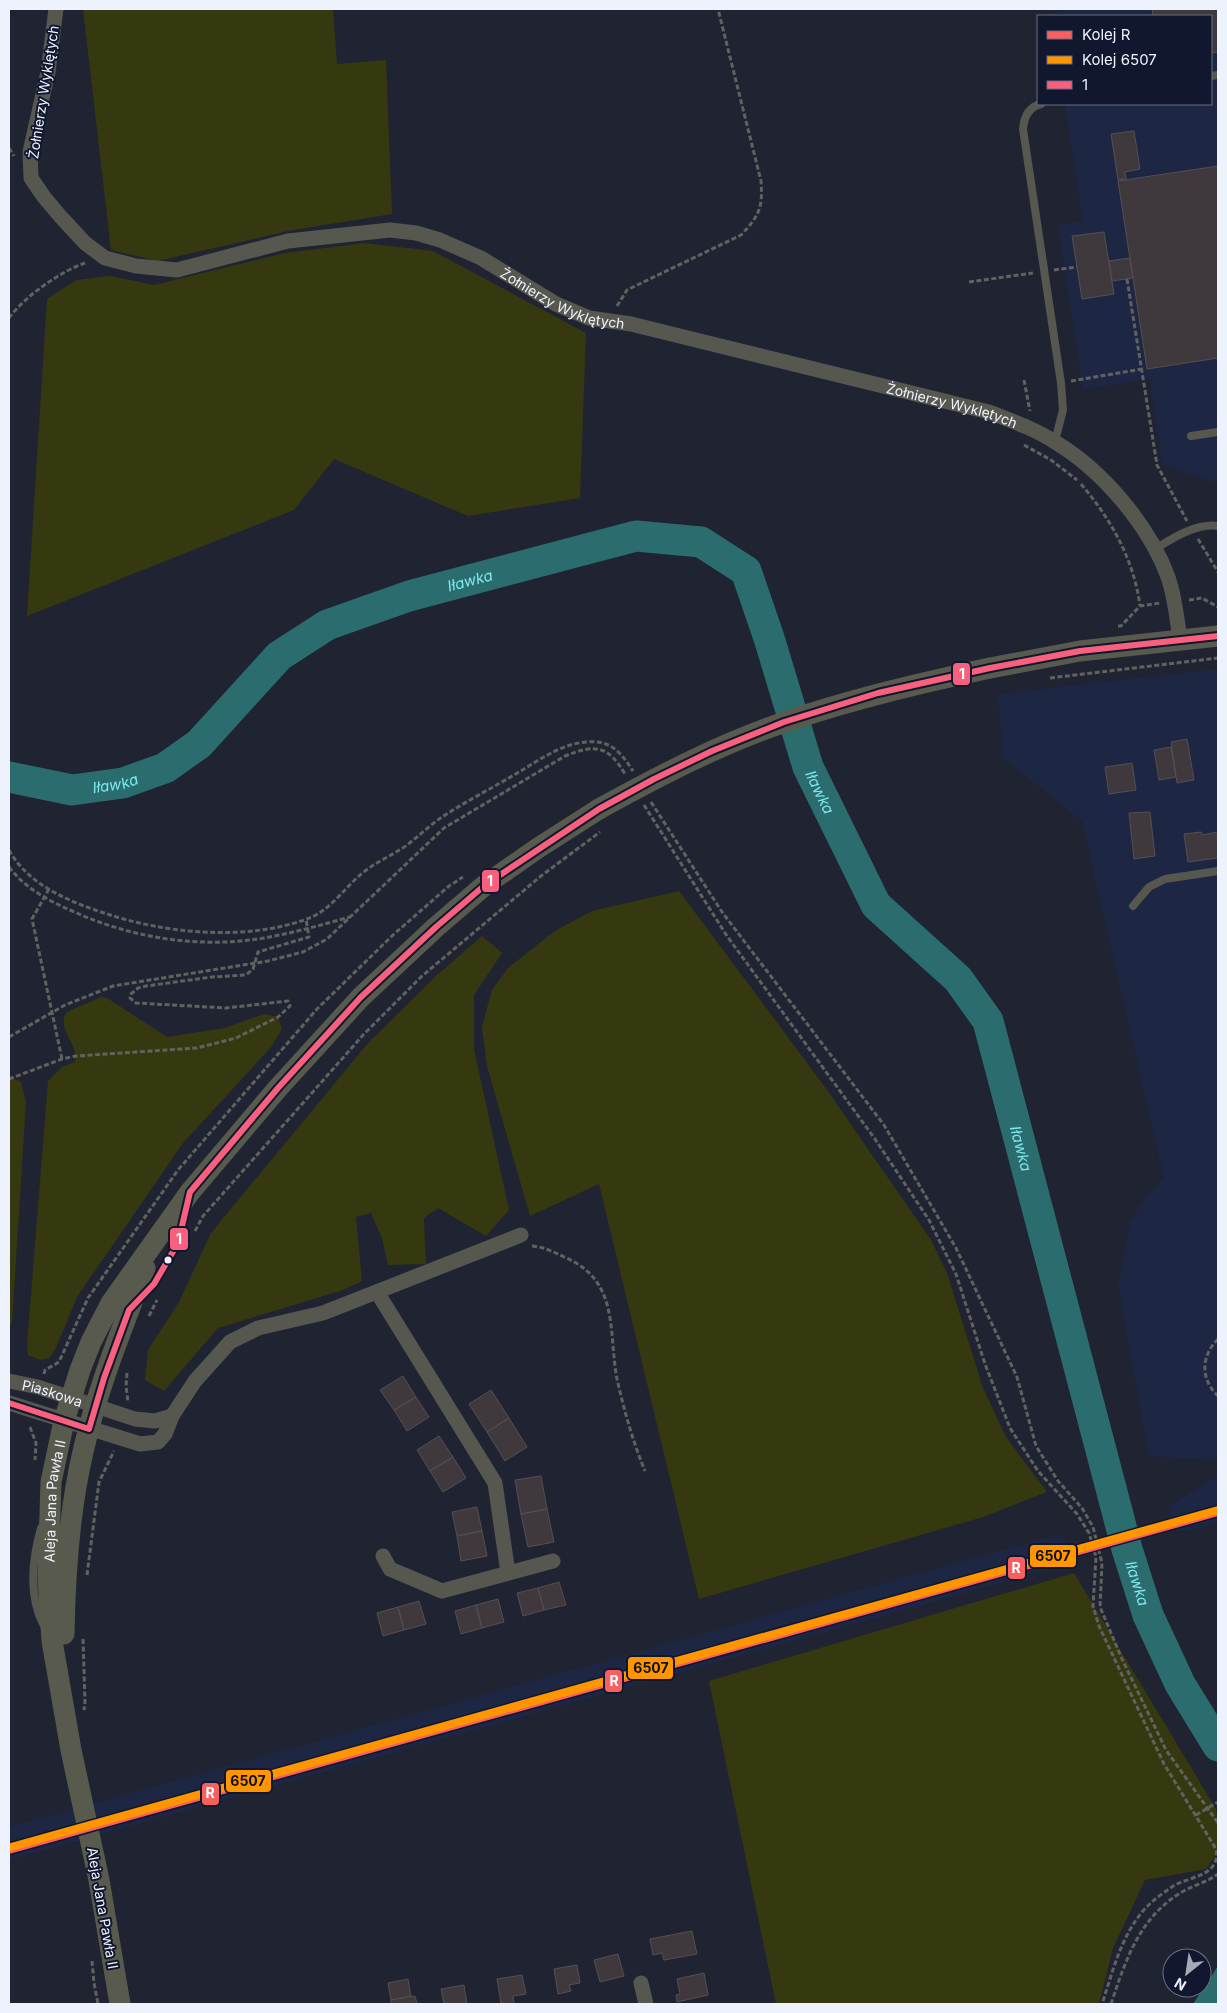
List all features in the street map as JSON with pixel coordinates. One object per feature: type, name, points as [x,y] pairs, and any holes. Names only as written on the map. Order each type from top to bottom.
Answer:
[{"type":"main road","name":"Aleja Jana Pawła II","points":[[120,2004],[99,1880],[71,1750],[52,1641],[48,1577],[50,1495],[64,1421],[91,1342],[111,1303],[190,1192],[278,1088],[361,997],[436,927],[485,885],[538,848],[601,819],[654,779],[712,751],[784,722],[878,693],[990,668],[1080,652],[1218,636]]},
{"type":"main road","name":"Aleja Jana Pawła II","points":[[62,1694],[66,1576],[72,1514],[83,1453],[95,1406],[137,1317],[155,1241]]},
{"type":"street","name":"Żołnierzy Wyklętych","points":[[56,9],[48,72],[30,152],[31,178],[44,198],[60,216],[85,243],[105,258],[136,266],[177,270],[288,241],[390,230],[407,232],[440,240],[481,258],[556,304],[589,318],[631,324],[989,412],[1055,441],[1082,460],[1108,485],[1135,518],[1155,549],[1168,576],[1175,601],[1180,640]]},
{"type":"street","name":"Piaskowa","points":[[9,1403],[140,1444],[158,1442],[165,1434],[172,1416],[195,1381],[230,1342],[258,1328],[323,1313],[521,1235]]},
{"type":"street","points":[[377,1292],[495,1483],[508,1573]]},
{"type":"street","name":"Piaskowa","points":[[9,1381],[38,1387],[135,1419],[154,1421],[172,1416]]},
{"type":"street","points":[[383,1556],[390,1569],[442,1591],[553,1561]]},
{"type":"street","points":[[641,1983],[646,2004]]},
{"type":"lane","points":[[1038,105],[1028,112],[1024,120],[1023,129],[1061,383],[1063,410],[1055,441]]},
{"type":"lane","points":[[1191,436],[1218,432]]},
{"type":"lane","points":[[1155,549],[1192,530],[1213,525],[1218,526]]},
{"type":"lane","points":[[1133,906],[1149,887],[1165,878],[1218,871]]},
{"type":"lane","points":[[137,1317],[178,1243],[190,1192]]},
{"type":"path","points":[[614,321],[618,303],[627,290],[741,235],[755,220],[762,199],[761,181],[718,9]]},
{"type":"path","points":[[9,318],[30,296],[75,266],[105,258]]},
{"type":"path","points":[[970,282],[1077,267]]},
{"type":"path","points":[[1127,279],[1157,465],[1177,501]]},
{"type":"path","points":[[1061,383],[1142,369]]},
{"type":"path","points":[[1024,380],[1030,418],[1019,443],[1050,460],[1080,483],[1103,510],[1119,539],[1138,586],[1140,606]]},
{"type":"path","points":[[1112,627],[1121,626],[1140,606],[1202,598],[1218,607]]},
{"type":"path","points":[[1043,679],[1218,658]]},
{"type":"path","points":[[9,850],[24,872],[48,889],[77,903],[114,916],[146,926],[173,930],[206,932],[253,930],[306,919],[329,906],[365,871],[405,846],[441,818],[559,749],[584,742],[606,744],[616,749],[634,772]]},
{"type":"path","points":[[9,1037],[53,1012],[113,986],[254,964],[303,952],[327,939],[444,828],[565,756],[583,750],[600,749],[613,756],[627,777]]},
{"type":"path","points":[[647,796],[722,912],[884,1125],[956,1248],[1017,1377],[1036,1446],[1058,1481],[1082,1508],[1093,1527],[1102,1563],[1100,1607],[1119,1651],[1166,1750],[1218,1823]]},
{"type":"path","points":[[642,802],[727,936],[897,1170],[929,1220],[956,1274],[988,1372],[1010,1428],[1038,1471],[1078,1514],[1089,1533],[1096,1557],[1093,1606],[1097,1620],[1164,1764],[1216,1849],[1218,1857],[1216,1864],[1204,1874],[1174,1886],[1144,1909],[1123,1944],[1102,2004]]},
{"type":"path","points":[[192,1237],[209,1208],[364,1034],[415,982],[473,931],[541,876],[598,835],[601,819]]},
{"type":"path","points":[[9,866],[27,885],[44,897],[99,922],[146,936],[215,942],[239,941],[309,929],[350,917]]},
{"type":"path","points":[[48,889],[32,919],[62,1059]]},
{"type":"path","points":[[9,1079],[62,1059],[76,1056],[197,1048],[236,1038],[278,1017],[290,1006],[288,1001],[218,1008],[136,1003],[130,998],[134,990],[138,988],[212,977],[246,975],[250,973],[258,952],[307,939],[310,934],[306,919]]},
{"type":"path","points":[[499,1244],[541,1247],[577,1262],[600,1285],[610,1312],[617,1378],[636,1448],[645,1471]]},
{"type":"path","points":[[137,1317],[158,1298]]},
{"type":"path","points":[[1218,1339],[1211,1346],[1205,1359],[1207,1382],[1218,1396]]},
{"type":"path","points":[[128,1368],[126,1386],[128,1405]]},
{"type":"path","points":[[28,1420],[36,1443]]},
{"type":"path","points":[[86,1580],[99,1482],[117,1446]]},
{"type":"path","points":[[83,1636],[85,1702],[83,1715]]},
{"type":"path","points":[[1196,1815],[1218,1802]]},
{"type":"path","points":[[1111,2004],[1132,1947],[1153,1916],[1179,1894],[1218,1874]]},
{"type":"shaded area","points":[[83,9],[333,9],[337,64],[386,60],[392,214],[288,231],[158,261],[111,250]]},
{"type":"shaded area","points":[[1075,9],[1218,9],[1218,484],[1162,464],[1150,379],[1083,389],[1058,225],[1083,221],[1065,105],[1212,105],[1212,15],[1051,15],[1051,13]]},
{"type":"shaded area","points":[[365,243],[433,251],[586,333],[580,498],[468,516],[334,459],[294,510],[27,616],[47,299],[76,280],[110,276],[154,285],[285,253]]},
{"type":"shaded area","points":[[1218,669],[1218,1460],[1149,1456],[1118,1285],[1130,1222],[1147,1195],[1164,1178],[1082,821],[1003,758],[998,694]]},
{"type":"shaded area","points":[[679,891],[825,1087],[931,1240],[947,1273],[983,1388],[1006,1437],[1047,1492],[983,1517],[699,1599],[599,1184],[530,1216],[487,1066],[482,1027],[492,990],[508,968],[555,931],[592,911]]},
{"type":"shaded area","points":[[482,936],[502,953],[474,995],[474,1049],[509,1210],[486,1236],[438,1208],[424,1218],[426,1264],[388,1265],[382,1238],[371,1213],[356,1217],[362,1281],[343,1290],[218,1328],[164,1391],[145,1380],[148,1350],[179,1302],[211,1233],[368,1043],[436,976]]},
{"type":"shaded area","points":[[101,997],[107,998],[167,1037],[225,1028],[264,1014],[278,1017],[282,1029],[272,1046],[183,1143],[77,1297],[55,1350],[49,1358],[40,1360],[28,1355],[27,1345],[48,1081],[62,1067],[75,1062],[74,1049],[64,1024],[67,1012]]},
{"type":"shaded area","points":[[9,1077],[21,1082],[26,1102],[12,1323],[9,1328]]},
{"type":"shaded area","points":[[1218,1476],[1218,1522],[1187,1531],[1175,1530],[1169,1509],[1173,1504]]},
{"type":"shaded area","points":[[1057,1535],[1065,1538],[1071,1560],[1066,1562],[1065,1565],[9,1860],[9,1827]]},
{"type":"shaded area","points":[[1074,1573],[1216,1809],[1218,1852],[1206,1869],[1145,1880],[1113,1948],[1099,2004],[776,2004],[709,1681]]},
{"type":"shaded area","points":[[1218,1966],[1218,2004],[1193,2004],[1197,1998],[1212,1998],[1212,1975]]},
{"type":"building","points":[[1152,9],[1218,9],[1218,52],[1212,53],[1212,15],[1153,15]]},
{"type":"building","points":[[1134,131],[1140,169],[1125,172],[1126,179],[1118,180],[1111,134]]},
{"type":"building","points":[[1218,166],[1218,358],[1147,369],[1118,181]]},
{"type":"building","points":[[1104,232],[1114,294],[1082,299],[1072,236]]},
{"type":"building","points":[[1130,258],[1133,278],[1112,281],[1109,261]]},
{"type":"building","points":[[1187,739],[1194,780],[1177,783],[1171,742]]},
{"type":"building","points":[[1171,747],[1176,777],[1159,780],[1154,750]]},
{"type":"building","points":[[1132,763],[1136,790],[1109,794],[1105,767]]},
{"type":"building","points":[[1150,812],[1155,856],[1134,859],[1129,813]]},
{"type":"building","points":[[1201,832],[1202,835],[1218,832],[1218,858],[1188,862],[1184,834]]},
{"type":"building","points":[[403,1376],[416,1397],[394,1410],[380,1390]]},
{"type":"building","points":[[491,1390],[509,1418],[487,1432],[469,1404]]},
{"type":"building","points":[[416,1397],[429,1417],[407,1431],[394,1410]]},
{"type":"building","points":[[509,1418],[527,1447],[505,1461],[487,1432]]},
{"type":"building","points":[[439,1436],[453,1457],[430,1471],[417,1450]]},
{"type":"building","points":[[453,1457],[466,1478],[443,1492],[430,1471]]},
{"type":"building","points":[[541,1476],[547,1509],[521,1514],[515,1480]]},
{"type":"building","points":[[477,1507],[482,1531],[457,1536],[452,1512]]},
{"type":"building","points":[[547,1509],[554,1542],[528,1547],[521,1514]]},
{"type":"building","points":[[482,1531],[487,1556],[461,1561],[457,1536]]},
{"type":"building","points":[[559,1582],[566,1605],[544,1610],[538,1588]]},
{"type":"building","points":[[538,1588],[544,1610],[523,1616],[517,1593]]},
{"type":"building","points":[[498,1599],[504,1622],[482,1628],[476,1605]]},
{"type":"building","points":[[419,1601],[426,1624],[404,1630],[398,1607]]},
{"type":"building","points":[[476,1605],[482,1628],[461,1634],[455,1611]]},
{"type":"building","points":[[398,1607],[404,1630],[383,1636],[377,1613]]},
{"type":"building","points":[[692,1931],[697,1954],[664,1960],[662,1953],[653,1955],[650,1939]]},
{"type":"building","points":[[618,1954],[624,1976],[600,1982],[594,1960]]},
{"type":"building","points":[[577,1965],[580,1983],[569,1985],[571,1991],[558,1994],[554,1969]]},
{"type":"building","points":[[704,1973],[708,1995],[677,2002],[676,1995],[680,1994],[677,1979]]},
{"type":"building","points":[[522,1975],[526,1994],[513,1996],[514,2004],[501,2004],[497,1979]]},
{"type":"building","points":[[408,1979],[411,1996],[391,2000],[388,1983]]},
{"type":"building","points":[[464,1985],[467,2004],[444,2004],[441,1989]]},
{"type":"building","points":[[415,1996],[417,2004],[391,2004],[391,2000]]},
{"type":"waterway","name":"Iławka","points":[[9,777],[72,790],[123,783],[165,768],[199,744],[279,656],[327,625],[409,596],[636,536],[701,542],[746,571],[769,638],[808,767],[876,905],[958,979],[988,1021],[1127,1549],[1148,1615],[1180,1684],[1218,1746]]},
{"type":"rail line","name":"6507","points":[[11,1847],[1218,1510]]},
{"type":"rail line","name":"R","points":[[9,1850],[1218,1512]]},
{"type":"transit line","name":"1","points":[[9,1403],[89,1429],[104,1378],[129,1310],[154,1284],[178,1243],[190,1192],[278,1088],[361,997],[436,927],[485,885],[599,809],[654,779],[712,751],[784,722],[878,693],[990,668],[1080,651],[1218,636]]}]
